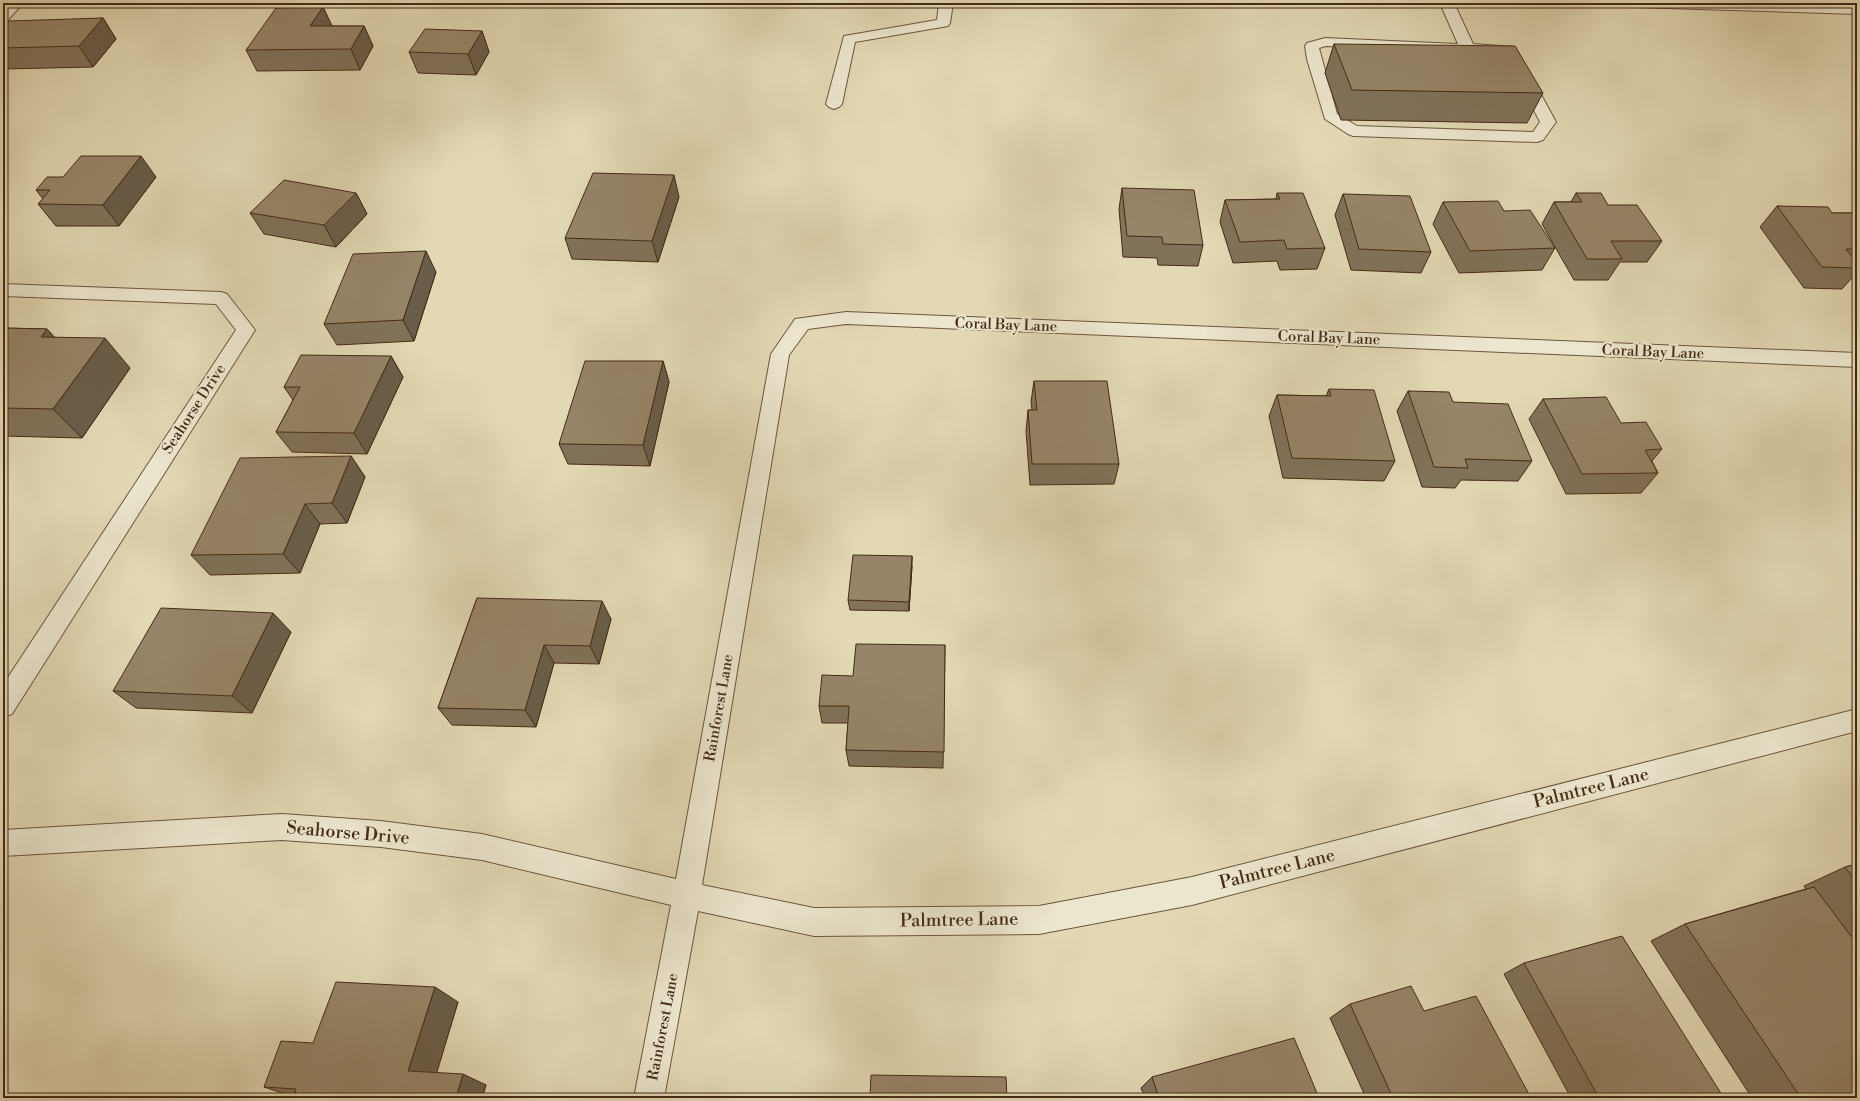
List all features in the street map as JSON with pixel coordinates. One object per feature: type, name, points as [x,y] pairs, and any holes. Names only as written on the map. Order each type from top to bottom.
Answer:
[{"type":"street","points":[[3,16],[16,3]]},
{"type":"street","points":[[834,104],[849,39],[943,23],[946,3]]},
{"type":"street","points":[[1447,3],[1467,47]]},
{"type":"street","points":[[1634,3],[1857,10]]},
{"type":"street","points":[[1325,42],[1467,47],[1510,50],[1548,122],[1537,137],[1353,131],[1330,116],[1314,59],[1312,46],[1325,42]]},
{"type":"street","name":"Seahorse Drive","points":[[3,290],[222,298],[246,330],[3,706]]},
{"type":"street","name":"Coral Bay Lane","points":[[802,323],[846,318],[1857,360]]},
{"type":"street","name":"Rainforest Lane","points":[[649,1098],[688,895],[780,354],[802,323]]},
{"type":"street","name":"Palmtree Lane","points":[[688,895],[814,922],[1039,920],[1192,891],[1857,720]]},
{"type":"street","name":"Seahorse Drive","points":[[3,843],[282,827],[381,834],[482,847],[688,895]]},
{"type":"building","points":[[323,7],[310,26],[364,26],[351,49],[246,50],[276,8]]},
{"type":"building","points":[[103,18],[79,46],[3,48],[3,27],[9,21]]},
{"type":"building","points":[[425,29],[482,31],[468,54],[409,52]]},
{"type":"building","points":[[1334,44],[1515,46],[1543,93],[1352,90]]},
{"type":"building","points":[[81,156],[141,156],[103,205],[38,204],[50,190],[36,190],[47,177],[63,177]]},
{"type":"building","points":[[593,173],[674,175],[652,241],[565,238]]},
{"type":"building","points":[[284,180],[356,193],[324,225],[250,213]]},
{"type":"building","points":[[1122,188],[1194,190],[1203,245],[1163,244],[1162,237],[1127,236]]},
{"type":"building","points":[[1277,193],[1303,193],[1325,248],[1287,249],[1284,240],[1240,242],[1225,200],[1280,199]]},
{"type":"building","points":[[1576,193],[1601,193],[1608,205],[1637,205],[1662,241],[1611,241],[1622,259],[1587,259],[1554,202],[1582,202]]},
{"type":"building","points":[[1343,194],[1410,196],[1431,252],[1359,249]]},
{"type":"building","points":[[1498,201],[1504,211],[1530,210],[1555,248],[1470,251],[1443,202]]},
{"type":"building","points":[[1777,206],[1828,207],[1832,213],[1857,213],[1857,249],[1846,249],[1857,263],[1857,268],[1822,267]]},
{"type":"building","points":[[426,251],[403,320],[324,324],[353,254]]},
{"type":"building","points":[[3,328],[47,329],[41,337],[105,338],[53,409],[3,408]]},
{"type":"building","points":[[301,355],[391,356],[354,433],[276,432],[300,387],[284,387]]},
{"type":"building","points":[[585,361],[663,361],[643,445],[559,444]]},
{"type":"building","points":[[1034,381],[1107,381],[1119,464],[1032,464],[1028,410],[1037,410]]},
{"type":"building","points":[[1329,389],[1374,390],[1395,461],[1292,458],[1277,395],[1331,396]]},
{"type":"building","points":[[1408,391],[1449,392],[1453,402],[1508,404],[1532,461],[1465,459],[1468,468],[1434,467]]},
{"type":"building","points":[[1606,397],[1621,423],[1646,422],[1662,449],[1645,450],[1658,473],[1582,474],[1543,399]]},
{"type":"building","points":[[351,456],[332,503],[305,504],[283,554],[191,555],[240,458]]},
{"type":"building","points":[[853,555],[912,556],[909,602],[848,600]]},
{"type":"building","points":[[477,598],[602,601],[590,646],[544,645],[525,710],[438,708]]},
{"type":"building","points":[[161,608],[273,613],[232,696],[113,691]]},
{"type":"building","points":[[856,644],[945,645],[944,752],[846,750],[849,706],[819,706],[822,675],[853,676]]},
{"type":"building","points":[[1857,864],[1857,883],[1845,867]]},
{"type":"building","points":[[1814,887],[1857,944],[1857,1098],[1801,1098],[1685,924]]},
{"type":"building","points":[[1622,936],[1722,1095],[1712,1098],[1599,1098],[1524,963]]},
{"type":"building","points":[[336,982],[435,987],[408,1071],[463,1074],[456,1098],[293,1098],[296,1089],[264,1087],[281,1041],[313,1043]]},
{"type":"building","points":[[1411,986],[1424,1011],[1476,996],[1531,1098],[1393,1098],[1350,1004]]},
{"type":"building","points":[[1294,1038],[1319,1098],[1159,1098],[1152,1077]]},
{"type":"building","points":[[871,1075],[1006,1077],[1007,1098],[870,1098]]}]
